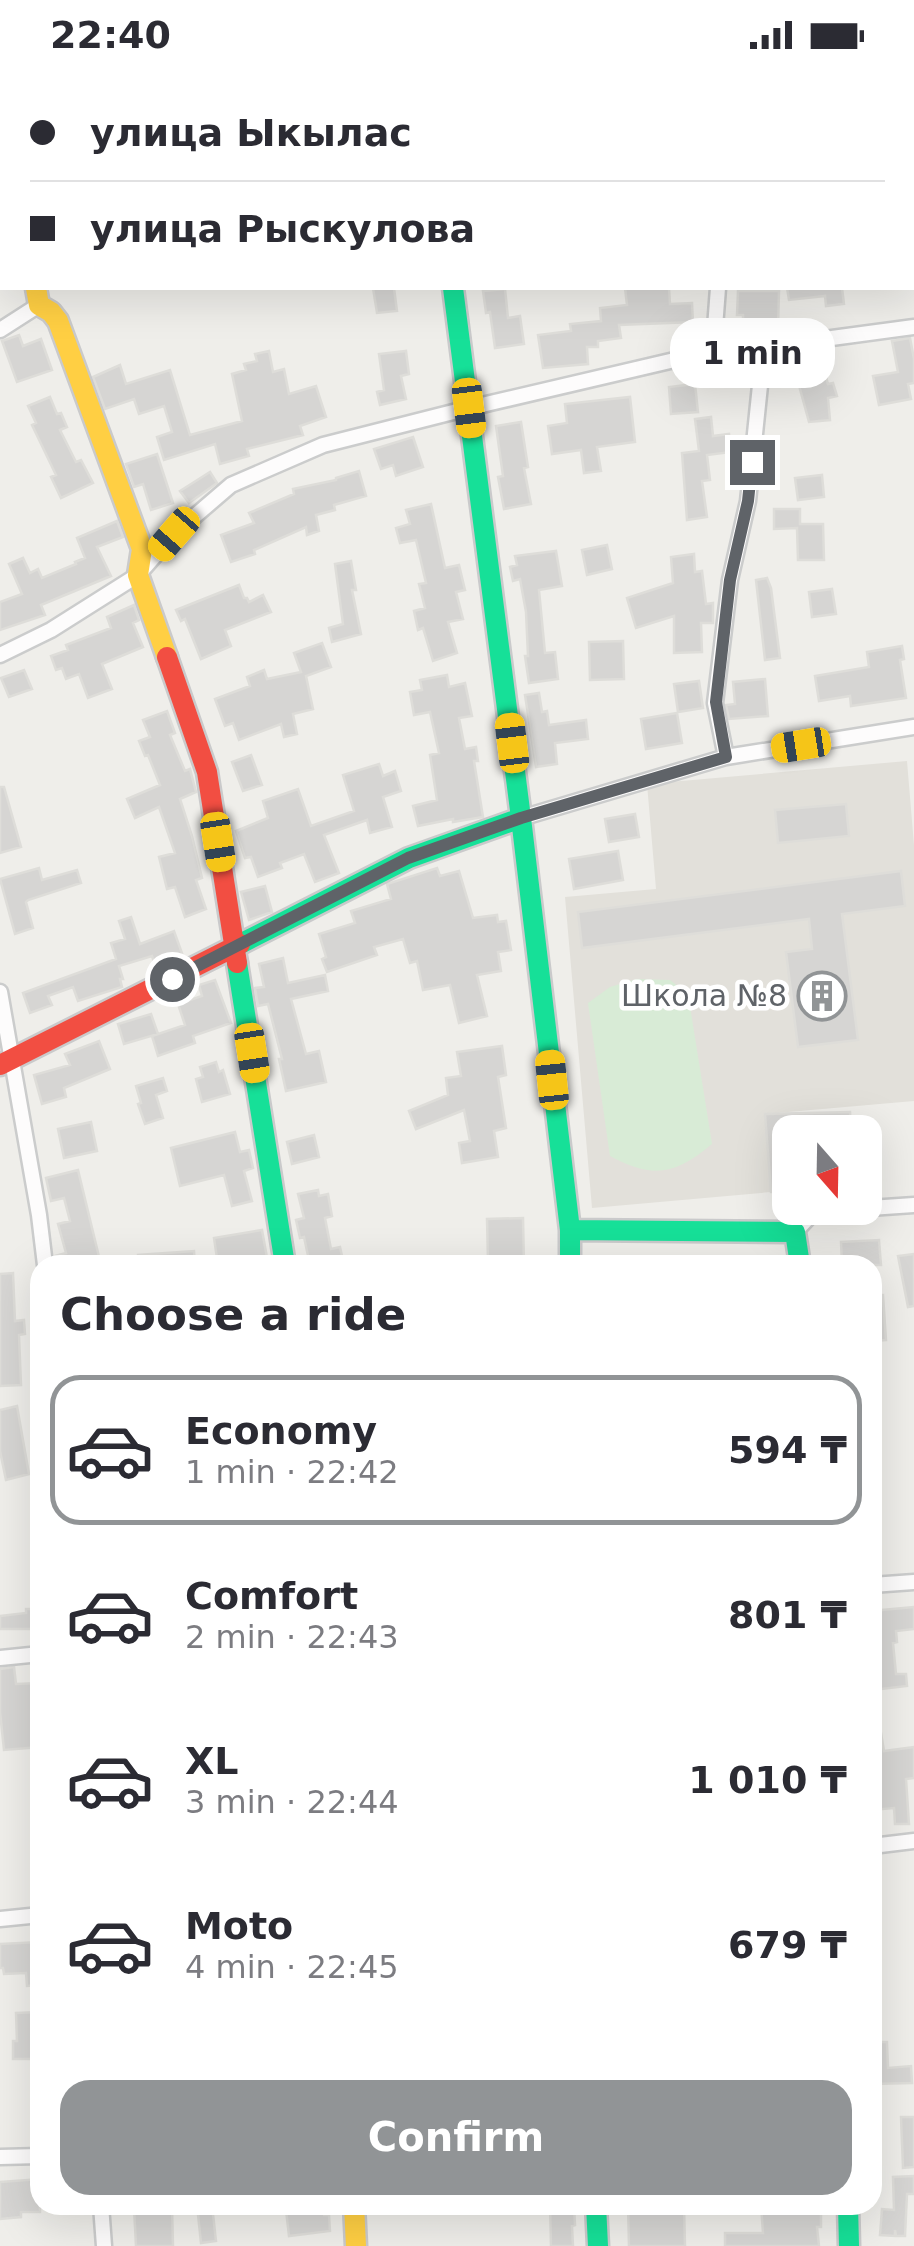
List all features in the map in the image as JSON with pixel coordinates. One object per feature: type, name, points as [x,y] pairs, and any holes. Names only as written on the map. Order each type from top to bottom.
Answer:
[{"type":"street","points":[[453,290],[521,818],[570,1255]]},
{"type":"street","points":[[713,354],[718,290]]},
{"type":"street","points":[[0,330],[38,296],[58,321],[142,549],[138,575],[208,772],[283,1255]]},
{"type":"street","points":[[0,655],[51,630],[138,575],[174,534],[231,486],[323,445],[683,358],[914,326]]},
{"type":"street","points":[[726,757],[716,702],[730,580],[748,501],[764,347]]},
{"type":"street","points":[[6,1062],[408,858],[521,818],[726,757],[914,727]]},
{"type":"street","points":[[0,992],[6,1062],[44,1255]]},
{"type":"street","points":[[570,1230],[795,1232],[811,1215],[826,1211],[914,1205]]},
{"type":"street","points":[[795,1232],[798,1255]]},
{"type":"street","points":[[882,1584],[914,1582]]},
{"type":"street","points":[[0,1658],[30,1655]]},
{"type":"street","points":[[882,1845],[914,1841]]},
{"type":"street","points":[[0,1919],[30,1915]]},
{"type":"street","points":[[0,2158],[30,2156]]},
{"type":"street","points":[[102,2215],[104,2246]]},
{"type":"street","points":[[354,2215],[356,2246]]},
{"type":"street","points":[[596,2215],[598,2246]]},
{"type":"street","points":[[848,2215],[850,2246]]},
{"type":"shaded area","points":[[907,761],[914,845],[914,1101],[765,1114],[771,1192],[592,1208],[565,897],[656,889],[647,784]]},
{"type":"green space","points":[[637,979],[670,980],[688,994],[712,1144],[686,1162],[663,1170],[639,1168],[610,1156],[588,1003],[610,987]]},
{"type":"building","points":[[373,290],[394,290],[397,311],[377,313]]},
{"type":"building","points":[[505,290],[508,318],[520,316],[524,344],[495,348],[483,291]]},
{"type":"building","points":[[625,290],[669,290],[670,304],[692,303],[693,322],[619,325],[621,338],[587,347],[588,364],[543,368],[538,335],[571,331],[570,324],[601,321],[600,308],[627,305]]},
{"type":"building","points":[[787,290],[842,290],[844,304],[826,306],[825,296],[789,300]]},
{"type":"building","points":[[738,291],[779,291],[778,327],[743,327],[743,315],[737,315]]},
{"type":"building","points":[[19,335],[23,346],[41,339],[52,370],[17,382],[2,341]]},
{"type":"building","points":[[910,338],[914,359],[914,383],[908,384],[911,399],[879,405],[873,376],[898,372],[892,341]]},
{"type":"building","points":[[269,351],[273,372],[284,369],[289,394],[316,386],[326,417],[300,426],[303,435],[247,449],[249,456],[220,464],[215,444],[164,460],[157,437],[172,432],[164,406],[139,414],[134,399],[105,409],[93,377],[120,365],[126,384],[170,370],[190,435],[242,421],[232,374],[246,370],[244,364],[257,361],[255,354]]},
{"type":"building","points":[[406,351],[409,374],[401,376],[406,399],[380,405],[377,392],[384,390],[379,354]]},
{"type":"building","points":[[822,363],[828,384],[833,383],[837,396],[828,398],[830,420],[809,422],[797,378],[804,376],[802,369]]},
{"type":"building","points":[[695,384],[698,412],[671,414],[669,387]]},
{"type":"building","points":[[50,397],[67,427],[60,430],[76,462],[81,460],[93,483],[61,498],[51,477],[56,475],[32,425],[36,423],[28,406]]},
{"type":"building","points":[[630,397],[635,442],[597,447],[601,471],[584,473],[581,450],[552,454],[548,426],[567,423],[565,404]]},
{"type":"building","points":[[711,417],[713,436],[729,434],[731,452],[707,455],[710,480],[702,481],[707,517],[687,520],[682,453],[699,451],[695,419]]},
{"type":"building","points":[[521,422],[531,504],[504,509],[496,426]]},
{"type":"building","points":[[413,437],[423,467],[396,476],[393,465],[381,469],[374,449]]},
{"type":"building","points":[[157,454],[173,503],[151,510],[143,484],[134,487],[126,464]]},
{"type":"building","points":[[359,471],[366,496],[316,515],[319,531],[307,535],[306,527],[231,562],[221,535],[254,523],[249,513],[294,494],[293,489]]},
{"type":"building","points":[[210,472],[217,483],[189,503],[180,491]]},
{"type":"building","points":[[822,475],[824,497],[798,500],[795,478]]},
{"type":"building","points":[[431,504],[445,568],[459,565],[465,590],[456,592],[463,619],[448,622],[457,653],[433,661],[423,628],[418,630],[414,611],[425,608],[419,584],[426,583],[416,540],[400,543],[396,528],[410,524],[406,510]]},
{"type":"building","points":[[774,509],[800,509],[800,524],[823,524],[824,560],[798,560],[797,528],[774,529]]},
{"type":"building","points":[[117,521],[123,537],[97,547],[111,576],[41,605],[45,615],[0,630],[0,602],[22,594],[9,564],[23,558],[30,573],[38,569],[42,578],[85,558],[77,538]]},
{"type":"building","points":[[607,545],[612,569],[587,575],[582,550]]},
{"type":"building","points":[[556,551],[562,586],[539,590],[545,653],[555,652],[558,679],[529,683],[526,612],[520,579],[513,581],[510,567],[517,565],[515,556]]},
{"type":"building","points":[[694,554],[695,572],[702,571],[706,604],[713,603],[713,623],[701,623],[702,652],[674,653],[674,616],[636,628],[627,598],[673,583],[671,557]]},
{"type":"building","points":[[351,561],[361,634],[332,642],[329,628],[343,624],[335,564]]},
{"type":"building","points":[[767,578],[780,658],[765,660],[756,580]]},
{"type":"building","points":[[239,585],[249,602],[263,595],[271,612],[225,630],[231,646],[201,659],[185,619],[181,621],[176,610]]},
{"type":"building","points":[[832,589],[836,614],[812,617],[809,592]]},
{"type":"building","points":[[134,605],[139,620],[133,623],[143,647],[102,664],[112,689],[88,698],[79,674],[66,679],[62,668],[56,670],[51,656],[68,650],[66,645],[111,628],[107,617]]},
{"type":"building","points":[[623,641],[624,679],[590,680],[589,642]]},
{"type":"building","points":[[322,643],[331,667],[306,676],[313,709],[293,714],[297,734],[284,737],[281,724],[239,740],[233,723],[225,726],[215,699],[250,686],[247,677],[264,670],[267,679],[301,672],[294,653]]},
{"type":"building","points":[[902,646],[904,659],[900,660],[906,698],[851,706],[850,696],[819,701],[815,676],[869,667],[867,652]]},
{"type":"building","points":[[24,670],[32,689],[9,697],[1,678]]},
{"type":"building","points":[[447,675],[449,687],[465,683],[472,716],[459,718],[465,749],[476,747],[478,761],[474,761],[483,817],[418,826],[413,806],[437,800],[430,755],[439,753],[430,712],[414,715],[410,692],[422,690],[420,680]]},
{"type":"building","points":[[765,679],[768,716],[729,719],[726,705],[735,704],[733,682]]},
{"type":"building","points":[[699,681],[703,708],[678,712],[674,684]]},
{"type":"building","points":[[539,693],[549,725],[586,720],[588,739],[555,743],[557,764],[536,767],[525,695]]},
{"type":"building","points":[[167,711],[175,733],[170,735],[185,771],[190,769],[196,792],[180,799],[202,878],[196,880],[206,909],[185,917],[175,887],[167,889],[159,857],[175,853],[159,807],[135,818],[127,799],[160,785],[139,741],[150,737],[143,720]]},
{"type":"building","points":[[677,713],[682,743],[646,749],[641,719]]},
{"type":"building","points":[[251,755],[262,785],[243,791],[232,762]]},
{"type":"building","points":[[379,764],[383,776],[395,771],[401,791],[383,797],[392,827],[370,833],[367,820],[324,835],[339,873],[315,882],[304,854],[258,877],[251,857],[245,858],[236,831],[268,818],[263,801],[298,789],[311,826],[354,811],[343,775]]},
{"type":"building","points":[[0,787],[4,787],[21,847],[0,853]]},
{"type":"building","points":[[846,804],[849,836],[778,843],[775,810]]},
{"type":"building","points":[[635,814],[639,837],[609,842],[605,819]]},
{"type":"building","points":[[618,851],[623,880],[574,889],[569,859]]},
{"type":"building","points":[[39,868],[42,880],[77,870],[81,883],[28,900],[33,928],[15,934],[0,879]]},
{"type":"building","points":[[437,868],[440,876],[459,871],[473,918],[497,915],[498,922],[506,921],[511,950],[498,952],[501,971],[477,975],[487,1016],[459,1023],[450,985],[423,990],[417,961],[410,963],[403,939],[374,947],[377,955],[327,972],[322,959],[326,957],[319,934],[355,923],[351,911],[391,899],[387,884]]},
{"type":"building","name":"Школа №8","points":[[901,871],[905,906],[842,914],[858,1040],[798,1047],[786,952],[812,949],[809,919],[582,948],[578,912]]},
{"type":"building","points":[[265,886],[272,912],[249,920],[241,892]]},
{"type":"building","points":[[131,917],[140,944],[174,931],[183,956],[155,965],[152,956],[119,966],[122,987],[78,1001],[73,987],[48,996],[52,1005],[30,1013],[23,993],[116,959],[111,943],[125,939],[119,921]]},
{"type":"building","points":[[283,958],[288,983],[325,975],[328,991],[291,999],[306,1054],[319,1051],[326,1082],[286,1091],[268,1004],[258,1006],[255,988],[264,987],[259,964]]},
{"type":"building","points":[[215,980],[231,1023],[193,1036],[195,1043],[158,1056],[152,1036],[185,1025],[178,1004],[202,996],[199,985]]},
{"type":"building","points":[[151,1014],[158,1034],[124,1044],[118,1024]]},
{"type":"building","points":[[99,1041],[110,1069],[64,1088],[66,1097],[42,1104],[34,1075],[70,1065],[65,1054]]},
{"type":"building","points":[[502,1046],[506,1075],[498,1077],[506,1128],[494,1131],[498,1157],[462,1163],[459,1143],[470,1141],[464,1110],[416,1129],[409,1111],[448,1095],[446,1078],[461,1076],[457,1052]]},
{"type":"building","points":[[216,1062],[219,1072],[223,1070],[230,1094],[202,1102],[196,1079],[203,1077],[200,1067]]},
{"type":"building","points":[[163,1078],[167,1091],[156,1095],[163,1118],[145,1124],[136,1086]]},
{"type":"building","points":[[765,1114],[850,1115],[772,1115],[771,1192]]},
{"type":"building","points":[[91,1122],[97,1151],[64,1158],[58,1129]]},
{"type":"building","points":[[235,1132],[240,1152],[249,1150],[253,1168],[244,1171],[252,1201],[232,1206],[224,1175],[180,1186],[171,1148]]},
{"type":"building","points":[[314,1135],[319,1157],[292,1164],[287,1142]]},
{"type":"building","points":[[78,1170],[99,1255],[59,1255],[66,1253],[58,1224],[70,1221],[64,1198],[51,1201],[46,1178]]},
{"type":"building","points":[[318,1190],[319,1196],[328,1194],[332,1216],[325,1218],[331,1249],[340,1247],[342,1255],[308,1255],[296,1220],[304,1218],[298,1194]]},
{"type":"building","points":[[523,1218],[524,1255],[488,1255],[487,1219]]},
{"type":"building","points":[[262,1230],[267,1255],[217,1255],[214,1238]]},
{"type":"building","points":[[879,1240],[880,1255],[842,1255],[841,1242]]},
{"type":"building","points":[[194,1251],[194,1255],[138,1255]]},
{"type":"building","points":[[914,1254],[914,1306],[908,1307],[898,1256]]},
{"type":"building","points":[[13,1273],[15,1321],[24,1320],[25,1334],[19,1335],[21,1385],[0,1386],[0,1274]]},
{"type":"building","points":[[882,1295],[883,1295],[886,1340],[882,1340]]},
{"type":"building","points":[[17,1406],[29,1474],[6,1480],[0,1451],[0,1410]]},
{"type":"building","points":[[914,1607],[914,1629],[896,1631],[897,1642],[893,1643],[896,1674],[906,1674],[907,1686],[882,1689],[882,1610]]},
{"type":"building","points":[[30,1609],[30,1629],[0,1629],[0,1616]]},
{"type":"building","points":[[14,1667],[16,1684],[30,1683],[30,1748],[4,1750],[0,1669]]},
{"type":"building","points":[[882,1739],[884,1751],[914,1747],[914,1778],[906,1779],[909,1824],[895,1824],[894,1808],[882,1809]]},
{"type":"building","points":[[30,1942],[30,1986],[26,1973],[4,1974],[0,1968],[0,1944]]},
{"type":"building","points":[[30,2012],[30,2059],[13,2059],[16,2013]]},
{"type":"building","points":[[882,2042],[887,2042],[888,2068],[911,2066],[912,2083],[882,2084]]},
{"type":"building","points":[[901,2117],[914,2117],[914,2167],[903,2168]]},
{"type":"building","points":[[914,2176],[914,2194],[907,2194],[905,2236],[896,2236],[895,2230],[895,2236],[880,2235],[882,2209],[894,2210],[893,2177]]},
{"type":"building","points":[[30,2180],[30,2212],[0,2219],[0,2182]]},
{"type":"building","points":[[134,2215],[172,2215],[173,2246],[136,2246]]},
{"type":"building","points":[[198,2215],[213,2215],[216,2241],[201,2243]]},
{"type":"building","points":[[287,2215],[329,2215],[330,2231],[289,2236]]},
{"type":"building","points":[[550,2215],[574,2215],[573,2246],[551,2246]]},
{"type":"building","points":[[628,2215],[684,2215],[685,2246],[629,2246]]},
{"type":"building","points":[[762,2215],[821,2215],[821,2227],[817,2227],[819,2246],[725,2246],[725,2233],[763,2233]]},
{"type":"traffic: fast","points":[[453,290],[521,818],[570,1255]]},
{"type":"traffic: fast","points":[[240,944],[409,858],[521,818]]},
{"type":"traffic: fast","points":[[237,963],[283,1255]]},
{"type":"traffic: fast","points":[[570,1230],[795,1232],[798,1255]]},
{"type":"traffic: fast","points":[[596,2215],[598,2246]]},
{"type":"traffic: fast","points":[[848,2215],[849,2246]]},
{"type":"traffic: slow","points":[[36,290],[39,305],[58,321],[142,549],[138,575],[167,657]]},
{"type":"traffic: slow","points":[[354,2215],[356,2246]]},
{"type":"traffic: jam","points":[[167,657],[207,772],[237,963]]},
{"type":"traffic: jam","points":[[0,1065],[240,944]]},
{"type":"place","name":"Школа №8","points":[[822,996]]},
{"type":"route","points":[[172,979],[408,858],[521,818],[726,757],[716,702],[730,580],[748,501],[752,462]]}]
